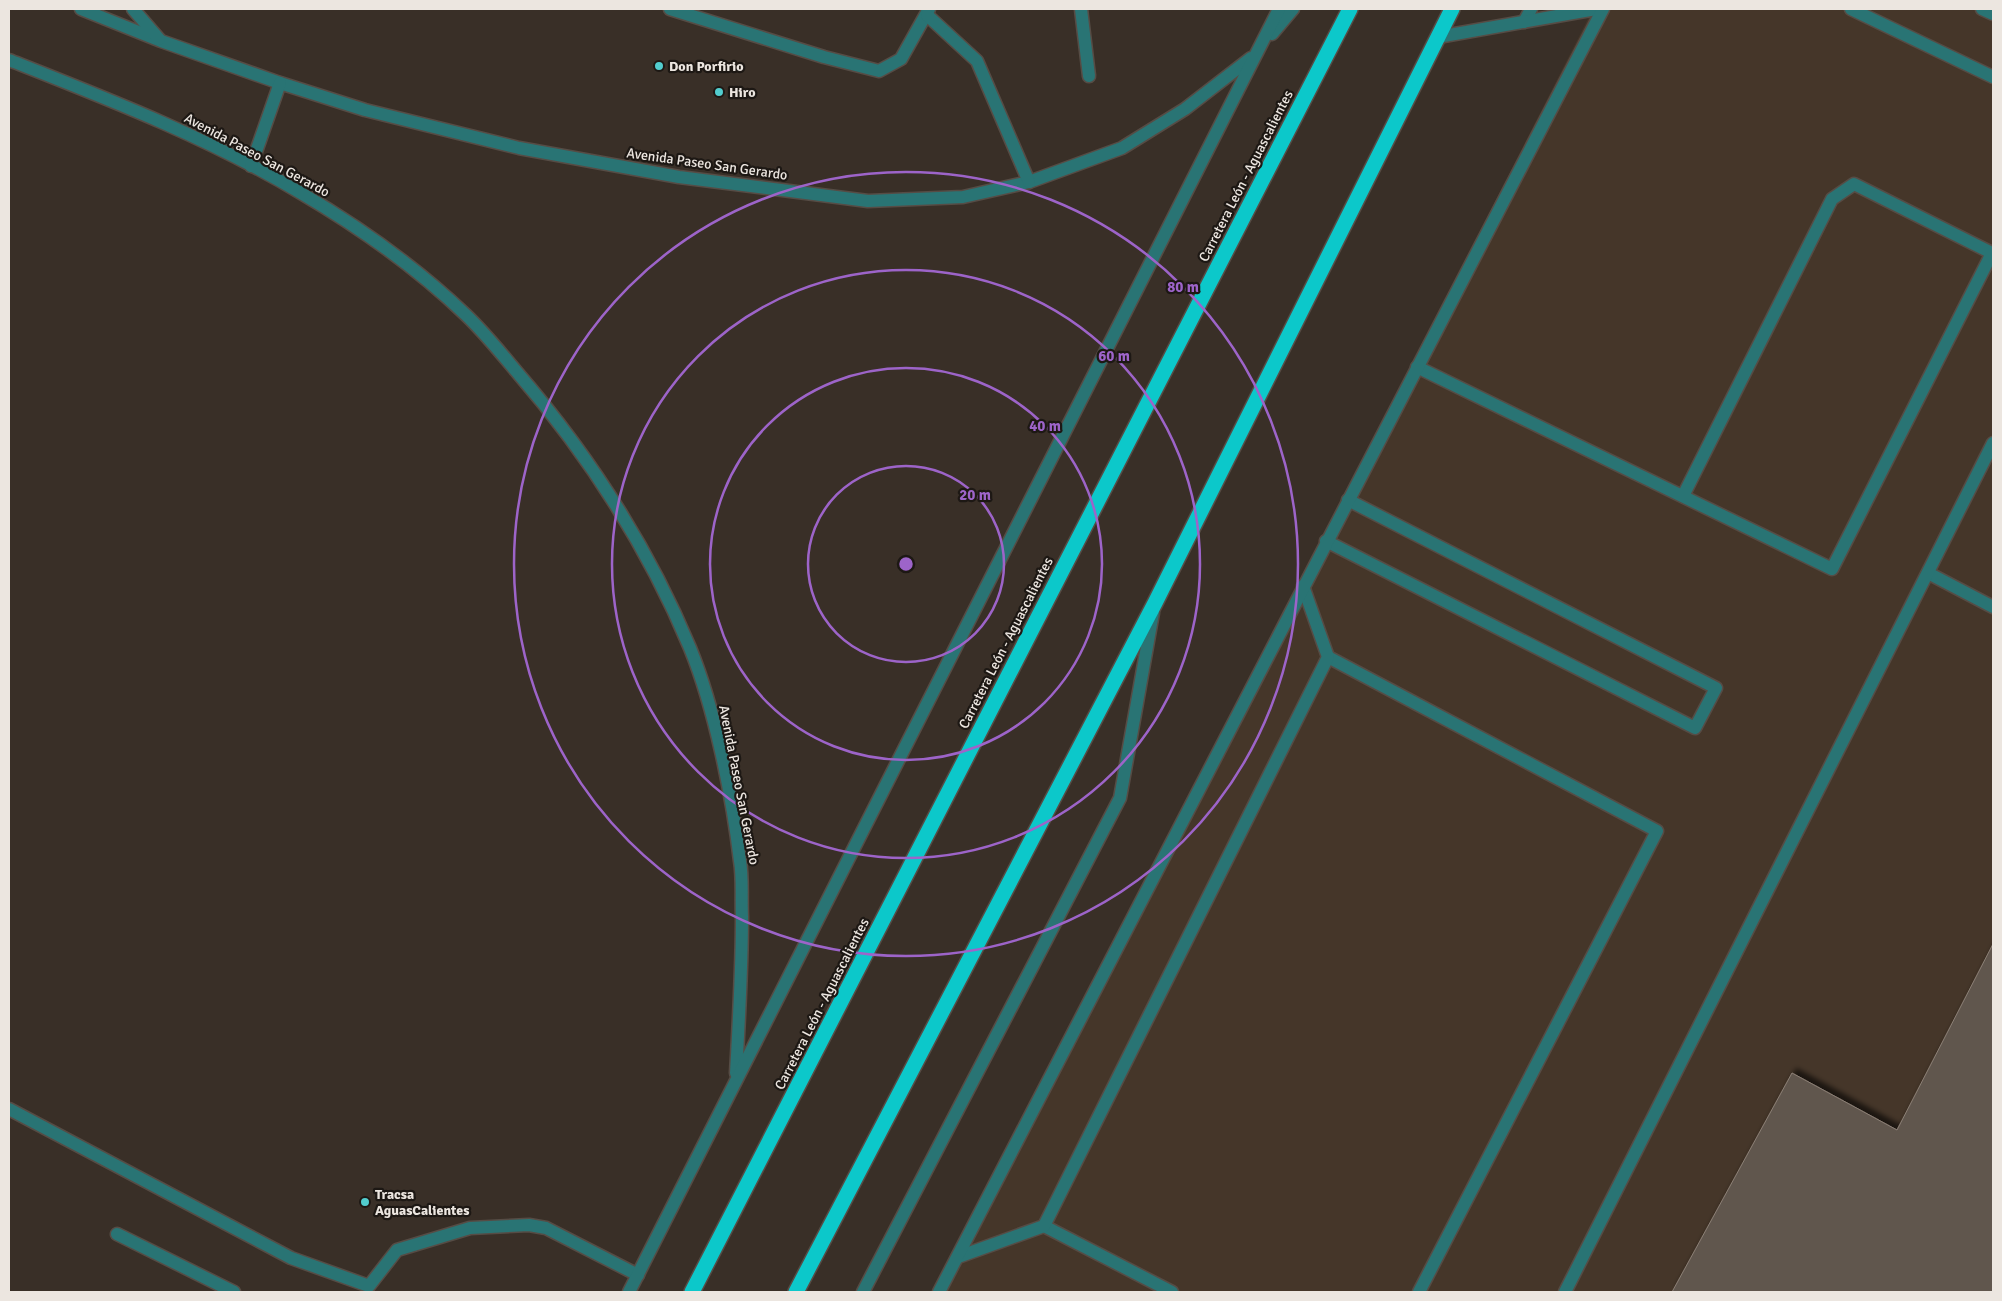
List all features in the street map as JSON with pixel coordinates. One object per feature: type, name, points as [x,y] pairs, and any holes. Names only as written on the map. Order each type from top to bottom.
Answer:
[{"type":"highway","name":"Carretera León - Aguascalientes","points":[[692,1292],[1350,9]]},
{"type":"highway","points":[[796,1292],[1155,603],[1452,9]]},
{"type":"street","name":"Avenida Paseo San Gerardo","points":[[81,9],[161,41],[280,84],[365,110],[519,148],[679,177],[868,202],[963,197],[1029,182],[1122,148],[1185,109],[1254,55],[1293,9]]},
{"type":"street","points":[[133,9],[161,41]]},
{"type":"street","points":[[670,9],[824,57],[879,71],[901,59],[928,12],[976,60],[1029,182]]},
{"type":"street","points":[[1082,9],[1089,76]]},
{"type":"street","points":[[629,1292],[1254,55],[1279,9]]},
{"type":"street","points":[[1524,22],[1531,9]]},
{"type":"street","points":[[1438,37],[1596,9]]},
{"type":"street","points":[[939,1292],[1603,9]]},
{"type":"street","points":[[1851,9],[1993,77]]},
{"type":"street","points":[[1982,9],[1993,14]]},
{"type":"street","name":"Avenida Paseo San Gerardo","points":[[9,60],[146,114],[300,192],[358,229],[430,283],[467,316],[550,410],[601,481],[636,538],[691,651],[713,721],[739,855],[743,980],[735,1080]]},
{"type":"street","points":[[251,166],[280,84]]},
{"type":"street","points":[[1417,367],[1683,496],[1832,568],[1992,253],[1854,184],[1832,199],[1683,496]]},
{"type":"street","points":[[1565,1292],[1993,443]]},
{"type":"street","points":[[1326,541],[1696,728],[1716,688],[1348,500]]},
{"type":"street","points":[[1928,573],[1993,606]]},
{"type":"street","points":[[1303,586],[1328,657],[1657,831],[1419,1292]]},
{"type":"street","points":[[863,1292],[1120,798],[1155,603]]},
{"type":"street","points":[[958,1258],[1044,1226],[1328,657]]},
{"type":"street","points":[[9,1109],[292,1258],[367,1289],[397,1250],[470,1228],[529,1225],[546,1228],[638,1274]]},
{"type":"street","points":[[1044,1226],[1172,1292]]},
{"type":"street","points":[[117,1234],[234,1292]]},
{"type":"shaded area","points":[[1593,9],[1993,9],[1993,1292],[940,1292]]},
{"type":"building","points":[[1993,944],[1993,1292],[1672,1292],[1792,1073],[1897,1130]]},
{"type":"place","name":"Don Porfirio","points":[[659,66]]},
{"type":"place","name":"Hiro","points":[[719,92]]},
{"type":"place","name":"Tracsa AguasCalientes","points":[[365,1202]]}]
